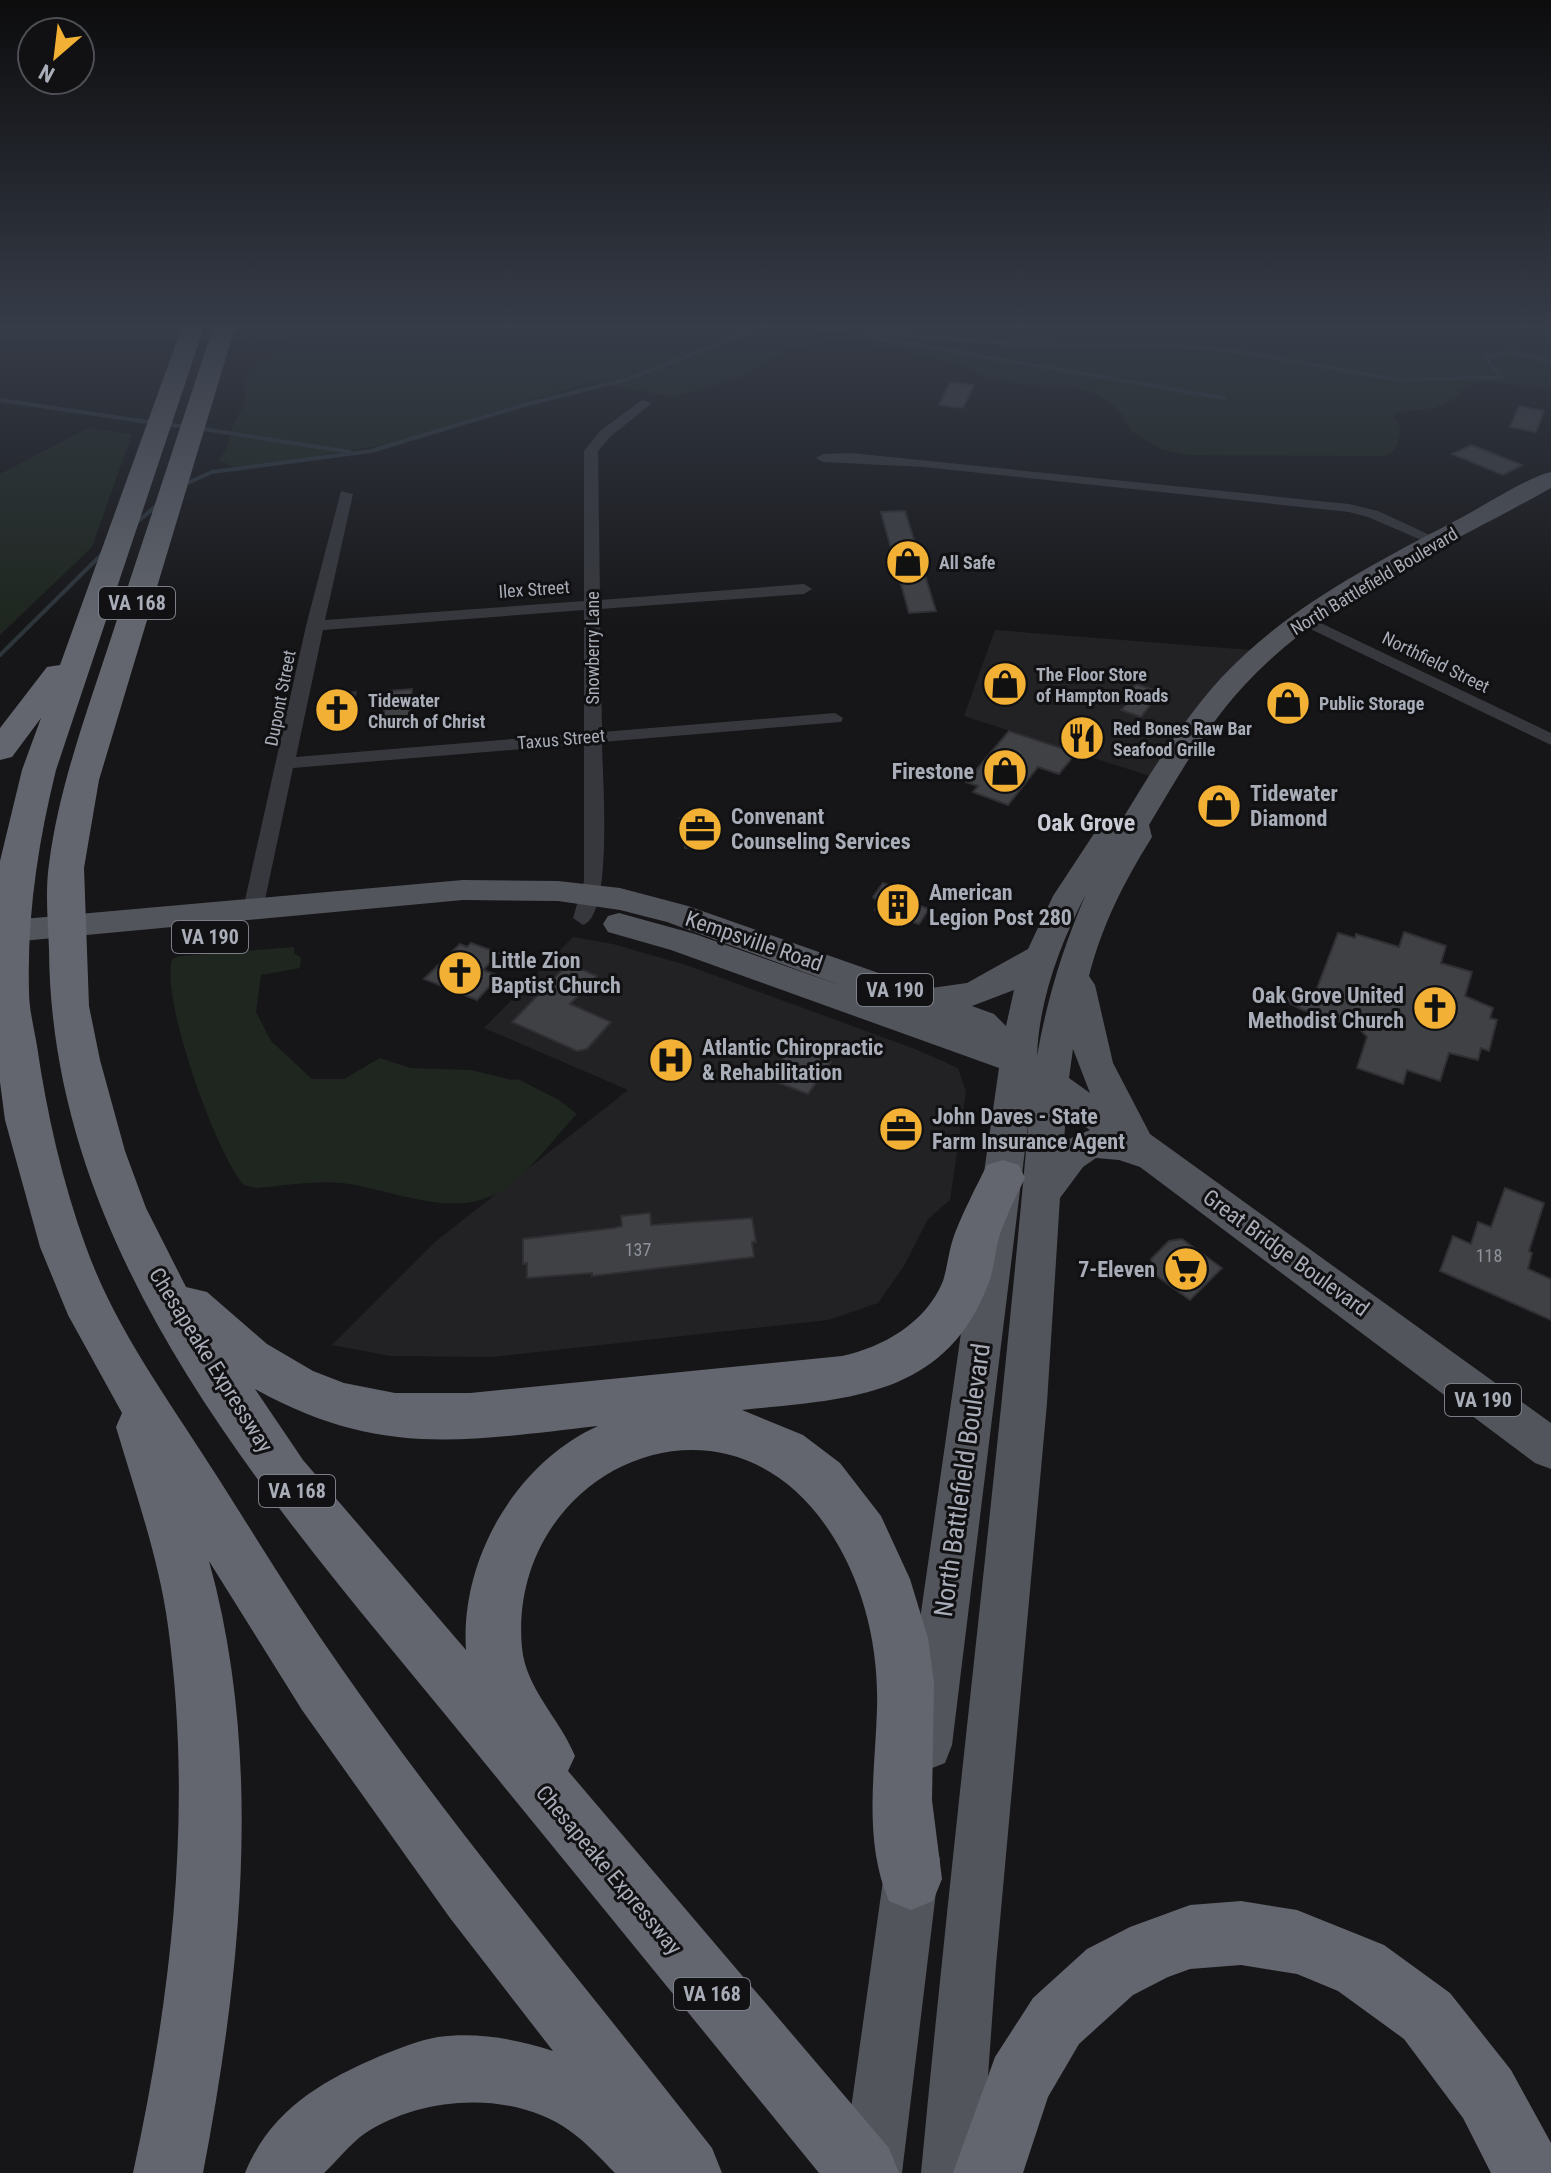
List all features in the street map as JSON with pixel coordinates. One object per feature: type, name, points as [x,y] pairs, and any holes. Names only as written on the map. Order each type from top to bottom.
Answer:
[{"type":"highway","name":"VA 168","points":[[159,425],[39,770],[23,831],[14,886],[5,975],[26,1120],[63,1247],[85,1301],[124,1372],[322,1690],[472,1896],[552,1995],[687,2173]]},
{"type":"highway","name":"Chesapeake Expressway","points":[[193,425],[82,780],[64,886],[66,986],[79,1060],[103,1151],[145,1255],[192,1339],[285,1477],[864,2173]]},
{"type":"highway","points":[[0,750],[61,669],[117,545]]},
{"type":"highway","points":[[145,1255],[206,1325],[255,1364],[299,1388],[352,1408],[410,1417],[552,1408],[842,1378],[884,1367],[926,1343],[949,1316],[966,1280],[977,1236],[1022,1187]]},
{"type":"highway","points":[[124,1372],[183,1566],[196,1625],[204,1698],[209,1790],[206,1904],[198,2005],[181,2117],[168,2173]]},
{"type":"highway","points":[[655,1925],[515,1710],[497,1670],[494,1630],[500,1586],[515,1541],[549,1490],[577,1464],[652,1430],[692,1424],[739,1433],[773,1447],[808,1468],[831,1490],[868,1545],[897,1621],[902,1651],[906,1699],[902,1799],[911,1879]]},
{"type":"highway","points":[[988,2173],[1019,2081],[1056,2021],[1110,1972],[1153,1950],[1190,1937],[1241,1933],[1297,1942],[1361,1968],[1427,2016],[1487,2094],[1529,2173]]},
{"type":"highway","points":[[280,2173],[298,2150],[340,2110],[398,2083],[437,2071],[471,2070],[515,2072],[559,2087],[595,2107],[668,2173]]},
{"type":"main road","name":"North Battlefield Boulevard","points":[[1034,1072],[1024,1017],[1040,957],[1067,896],[1112,830],[1134,825],[1170,768],[1231,684],[1257,658],[1304,620],[1551,479]]},
{"type":"main road","name":"North Battlefield Boulevard","points":[[872,2173],[911,1879],[1022,1187],[1034,1072],[1096,903],[1137,837],[1134,825]]},
{"type":"main road","name":"Kempsville Road","points":[[0,932],[495,889],[587,906],[677,914],[982,1023],[1034,1072]]},
{"type":"main road","name":"Kempsville Road","points":[[5,975],[470,913],[532,912],[587,906],[1034,1072]]},
{"type":"main road","points":[[920,999],[948,1000],[980,994],[1003,983],[1040,957]]},
{"type":"main road","points":[[1075,961],[1084,1029],[1092,1060],[1103,1087],[1150,1154]]},
{"type":"main road","name":"Great Bridge Boulevard","points":[[1034,1072],[1551,1449]]},
{"type":"main road","points":[[1022,1187],[1094,1141],[1150,1154]]},
{"type":"main road","name":"North Battlefield Boulevard","points":[[951,2173],[968,1965],[1025,1403],[1022,1187]]},
{"type":"street","name":"Snowberry Lane","points":[[587,906],[594,881],[591,451],[594,443],[617,425]]},
{"type":"street","points":[[823,458],[915,462],[1349,508],[1373,514],[1438,542]]},
{"type":"street","name":"Dupont Street","points":[[253,909],[346,494]]},
{"type":"street","name":"Ilex Street","points":[[314,626],[804,589]]},
{"type":"street","name":"Northfield Street","points":[[1304,620],[1551,740]]},
{"type":"street","name":"Taxus Street","points":[[287,763],[835,718]]},
{"type":"shaded area","points":[[233,425],[450,425],[393,443],[263,466],[235,468],[219,460],[227,448]]},
{"type":"shaded area","points":[[1129,425],[1399,425],[1401,429],[1395,448],[1385,456],[1188,455],[1161,449],[1133,432]]},
{"type":"shaded area","points":[[88,428],[132,434],[92,547],[0,635],[0,474]]},
{"type":"shaded area","points":[[995,630],[1264,651],[1162,780],[964,716]]},
{"type":"shaded area","points":[[573,937],[613,944],[686,965],[915,1049],[958,1068],[966,1092],[950,1200],[928,1219],[904,1266],[878,1303],[828,1320],[492,1357],[390,1356],[332,1345],[435,1242],[628,1090],[484,1028]]},
{"type":"shaded area","points":[[294,947],[294,953],[301,958],[300,968],[261,975],[256,1012],[271,1041],[312,1079],[344,1079],[380,1058],[410,1068],[471,1070],[518,1079],[559,1100],[577,1114],[514,1181],[485,1198],[466,1203],[424,1201],[332,1182],[256,1188],[244,1185],[219,1142],[193,1075],[174,1006],[170,979],[172,959]]},
{"type":"building","points":[[1511,425],[1539,425],[1536,432]]},
{"type":"building","points":[[1471,445],[1522,465],[1503,475],[1452,454]]},
{"type":"building","name":"All Safe","points":[[905,511],[936,611],[909,613],[881,512]]},
{"type":"building","points":[[1136,684],[1160,692],[1141,717],[1121,710],[1130,700],[1125,698]]},
{"type":"building","points":[[412,689],[409,718],[383,720],[387,691]]},
{"type":"building","points":[[356,692],[351,715],[346,715],[345,722],[319,723],[325,694]]},
{"type":"building","name":"Firestone","points":[[1009,731],[1076,753],[1059,774],[1038,767],[1008,805],[973,792],[978,786],[966,782]]},
{"type":"building","name":"Convenant Counseling Services","points":[[709,815],[714,845],[685,848],[680,818]]},
{"type":"building","name":"American Legion Post 280","points":[[883,883],[916,894],[910,902],[929,909],[919,924],[875,910],[880,903],[873,897]]},
{"type":"building","name":"Oak Grove United Methodist Church","points":[[1404,932],[1446,946],[1441,963],[1472,972],[1465,996],[1493,1008],[1490,1018],[1497,1020],[1489,1051],[1481,1048],[1478,1060],[1449,1053],[1440,1081],[1407,1070],[1403,1084],[1357,1068],[1367,1037],[1358,1027],[1303,1010],[1279,998],[1314,996],[1338,933],[1355,938],[1356,934],[1399,947]]},
{"type":"building","name":"Little Zion Baptist Church","points":[[471,943],[499,953],[483,970],[499,976],[477,1000],[424,979],[460,944],[467,947]]},
{"type":"building","points":[[573,966],[597,976],[570,1004],[611,1022],[587,1049],[577,1051],[512,1022],[564,968]]},
{"type":"building","points":[[790,1047],[831,1062],[808,1094],[771,1080]]},
{"type":"building","points":[[1505,1188],[1544,1203],[1529,1251],[1532,1253],[1528,1269],[1551,1279],[1551,1320],[1440,1271],[1453,1236],[1471,1244],[1478,1222],[1491,1227]]},
{"type":"building","points":[[650,1213],[651,1225],[752,1218],[756,1242],[752,1242],[754,1257],[592,1276],[592,1273],[527,1278],[527,1263],[523,1264],[523,1239],[614,1228],[622,1226],[621,1216]]},
{"type":"building","name":"7-Eleven","points":[[1182,1239],[1222,1268],[1190,1300],[1154,1274],[1151,1259],[1169,1241]]},
{"type":"waterway","points":[[174,425],[181,426]]},
{"type":"waterway","points":[[183,485],[212,472],[371,451],[456,425]]},
{"type":"waterway","points":[[203,429],[350,452]]},
{"type":"waterway","points":[[136,523],[156,506]]},
{"type":"waterway","points":[[0,655],[103,553]]},
{"type":"place","name":"All Safe","points":[[908,562]]},
{"type":"place","name":"The Floor Store of Hampton Roads","points":[[1005,684]]},
{"type":"place","name":"Public Storage","points":[[1288,703]]},
{"type":"place","name":"Tidewater Church of Christ","points":[[337,710]]},
{"type":"place","name":"Red Bones Raw Bar Seafood Grille","points":[[1082,738]]},
{"type":"place","name":"Firestone","points":[[1005,771]]},
{"type":"place","name":"Tidewater Diamond","points":[[1219,806]]},
{"type":"place","name":"Convenant Counseling Services","points":[[700,829]]},
{"type":"place","name":"American Legion Post 280","points":[[898,905]]},
{"type":"place","name":"Little Zion Baptist Church","points":[[460,973]]},
{"type":"place","name":"Oak Grove United Methodist Church","points":[[1435,1008]]},
{"type":"place","name":"Atlantic Chiropractic & Rehabilitation","points":[[671,1060]]},
{"type":"place","name":"John Daves - State Farm Insurance Agent","points":[[901,1129]]},
{"type":"place","name":"7-Eleven","points":[[1186,1269]]},
{"type":"district","name":"Oak Grove","points":[[1086,823]]}]
